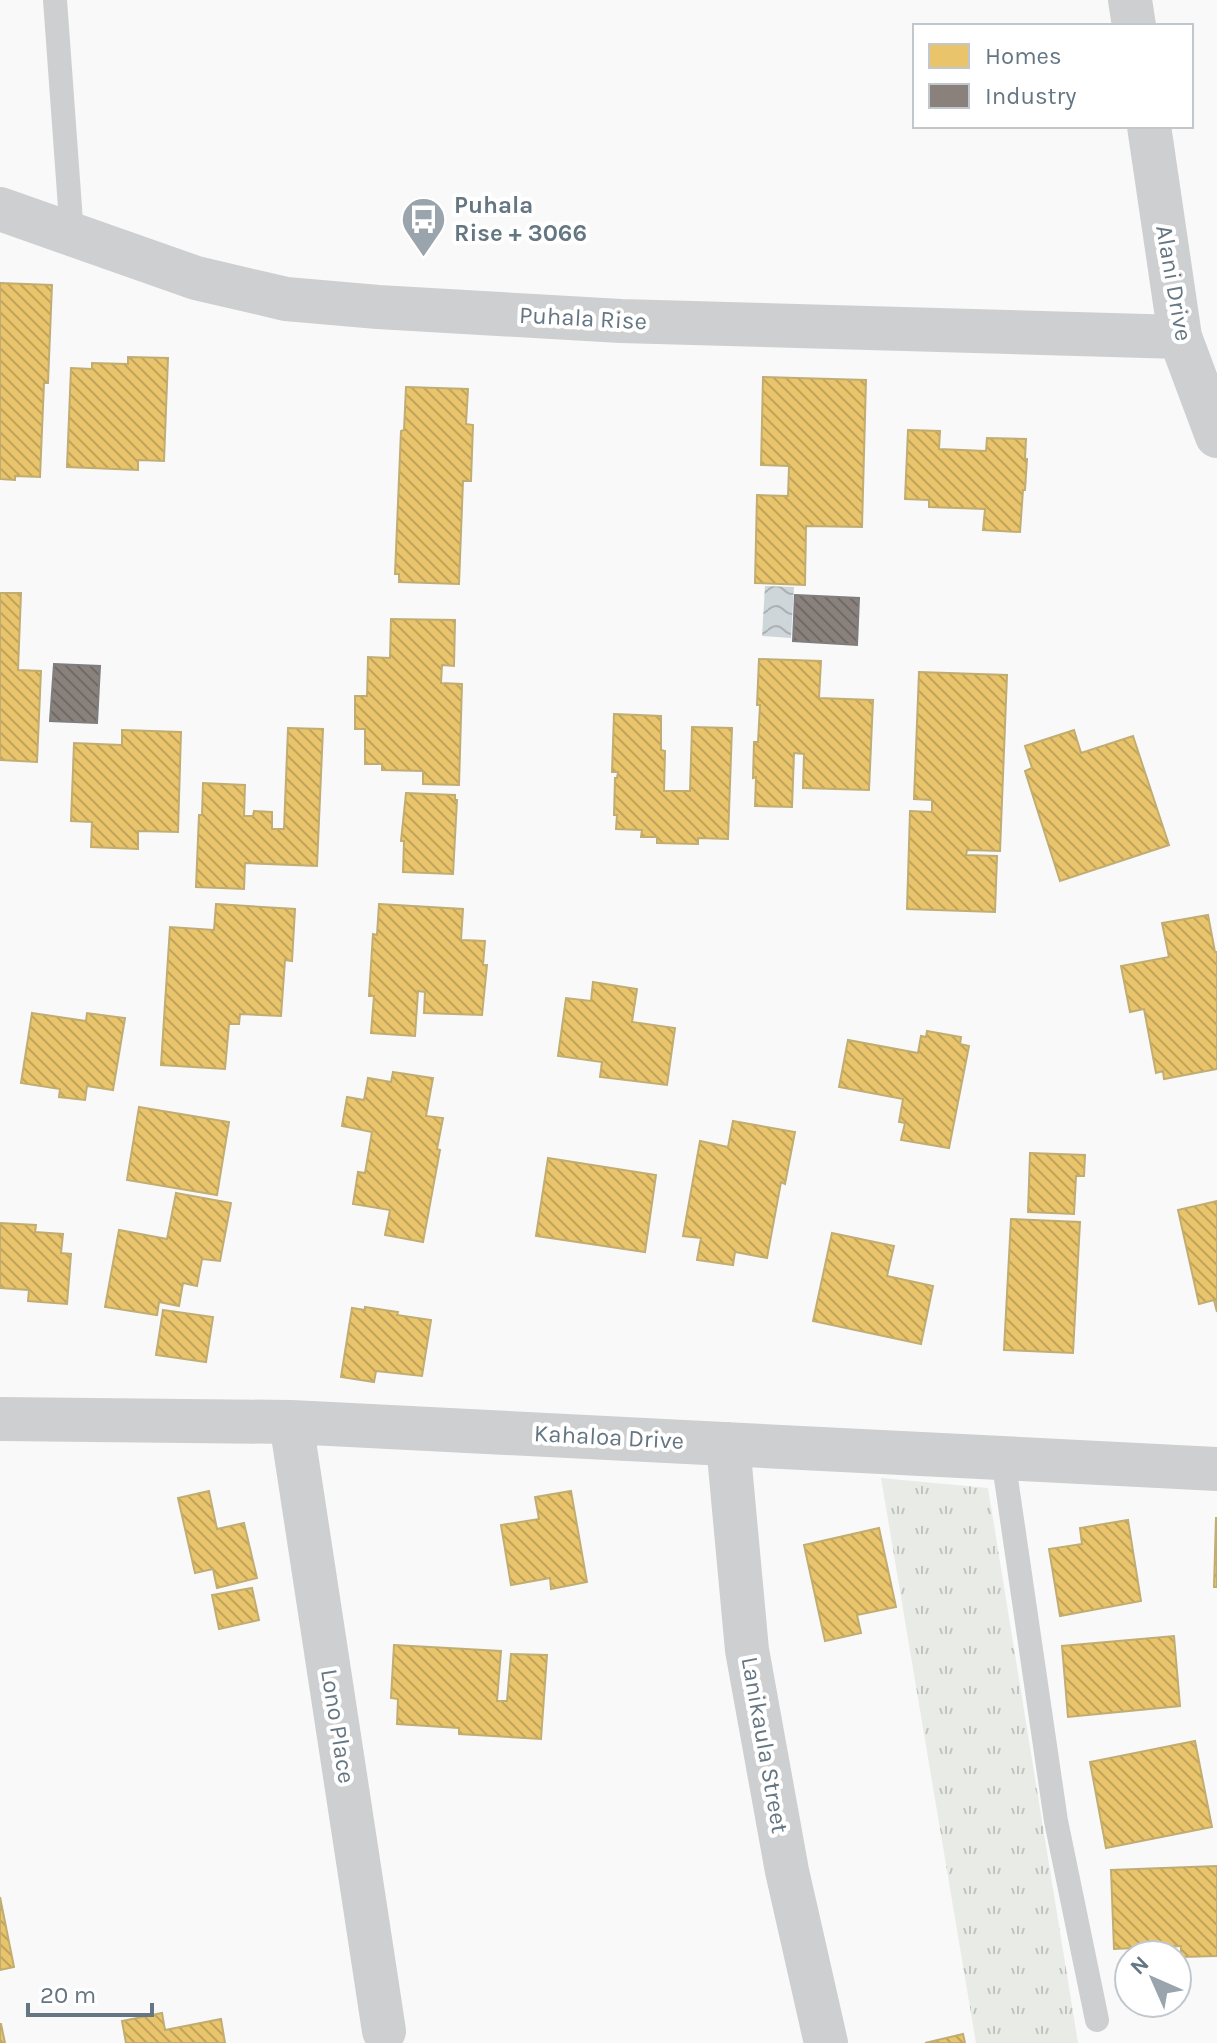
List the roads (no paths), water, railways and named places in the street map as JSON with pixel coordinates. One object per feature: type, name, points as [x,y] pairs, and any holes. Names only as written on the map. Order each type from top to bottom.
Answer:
[{"type":"street","points":[[1130,0],[1134,24]]},
{"type":"street","name":"Alani Drive","points":[[1149,128],[1180,337],[1217,436]]},
{"type":"street","name":"Puhala Rise","points":[[0,209],[196,278],[286,299],[621,321],[1180,337]]},
{"type":"street","name":"Kahaloa Drive","points":[[0,1419],[291,1422],[1217,1469]]},
{"type":"street","name":"Lono Place","points":[[291,1422],[384,2031]]},
{"type":"street","name":"Lanikaula Street","points":[[728,1444],[747,1650],[787,1871],[826,2043]]},
{"type":"lane","points":[[55,0],[72,235]]},
{"type":"lane","points":[[1003,1458],[1056,1821],[1097,2020]]},
{"type":"water","points":[[765,586],[794,587],[791,638],[762,636]]},
{"type":"place","name":"Puhala Rise + 3066","points":[[423,258]]}]
